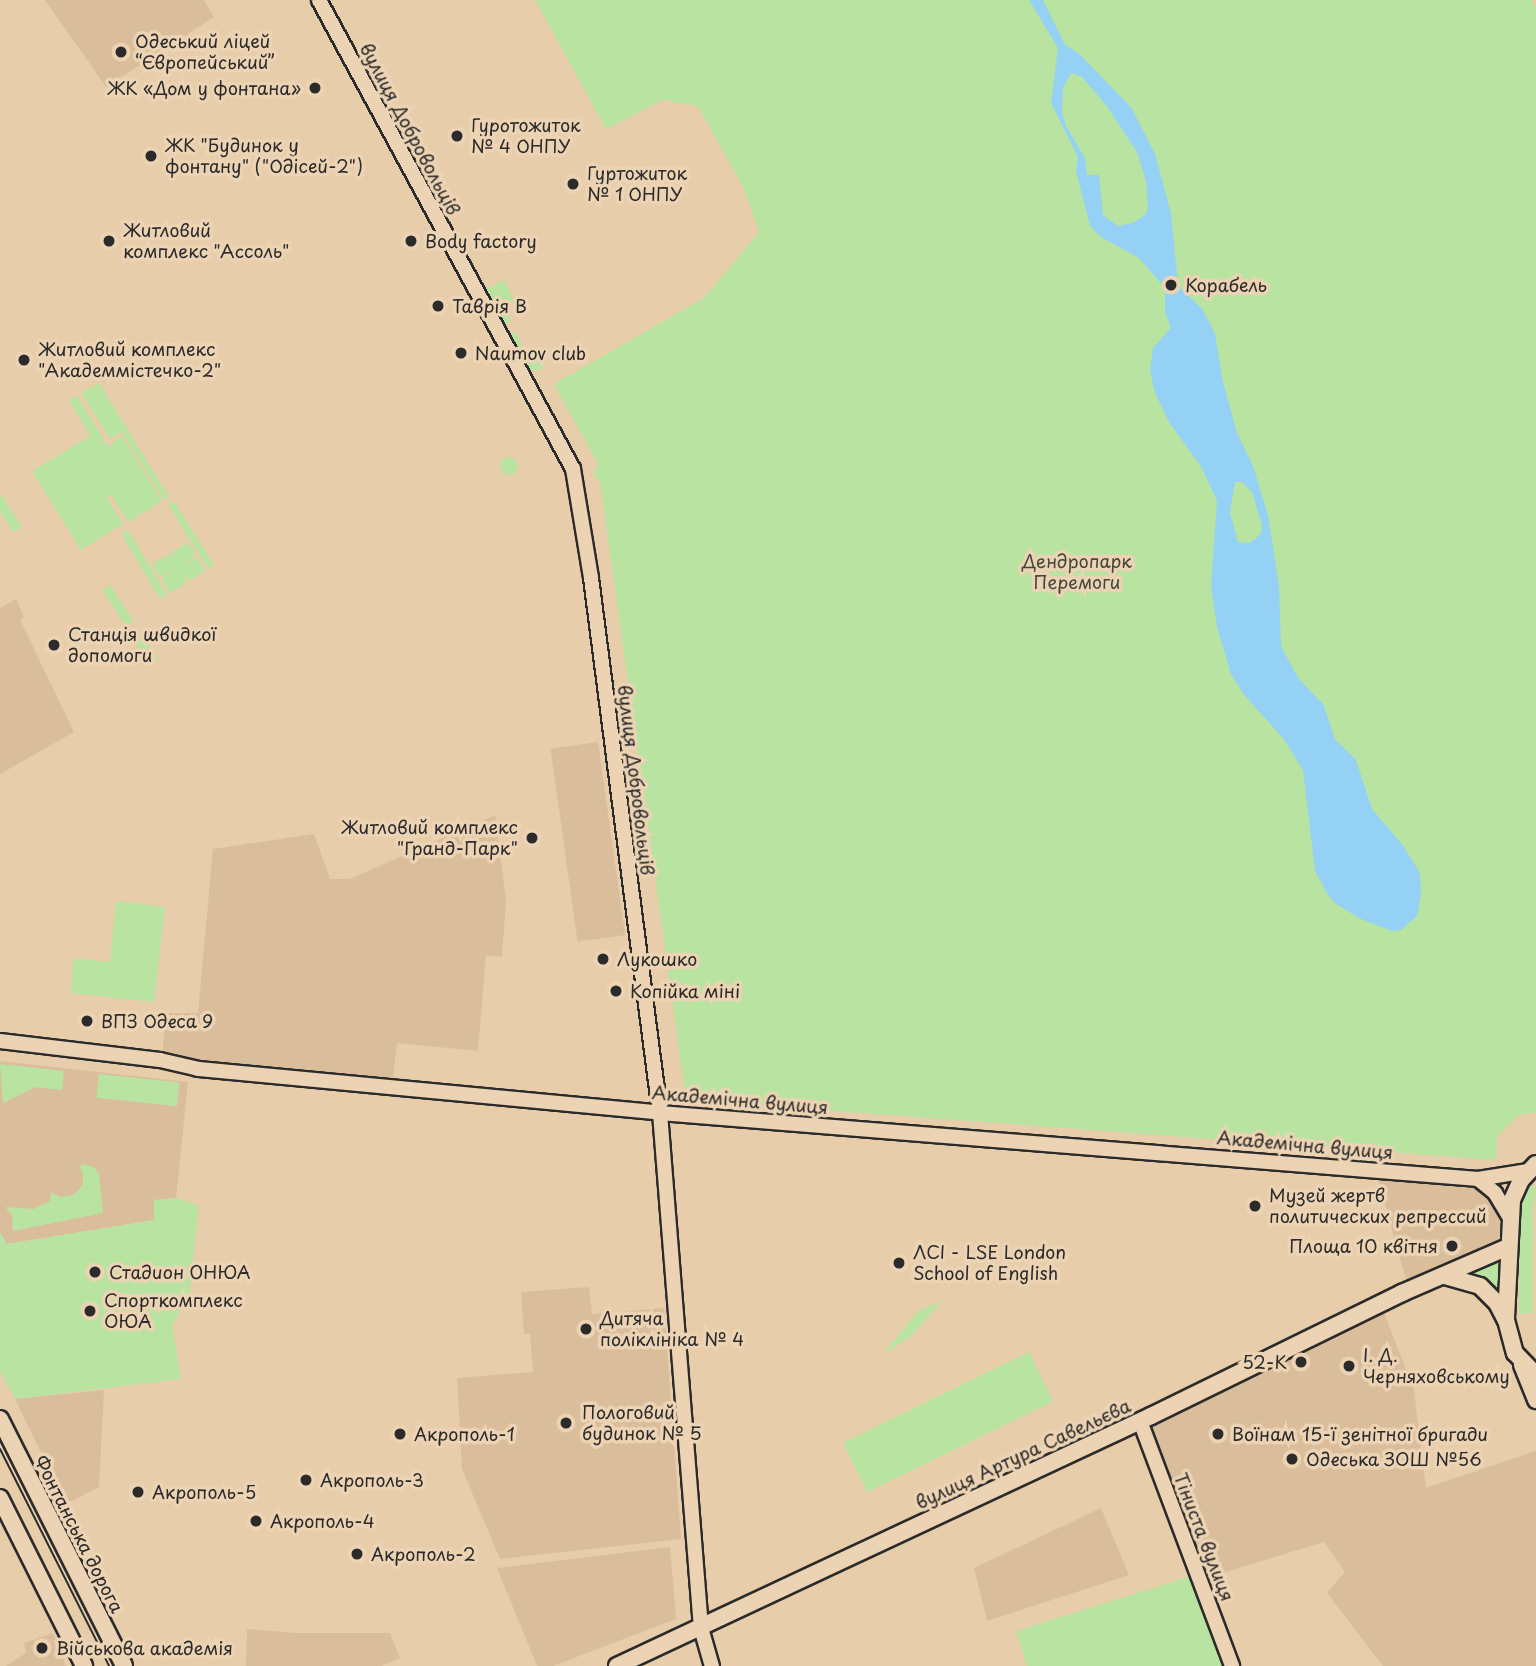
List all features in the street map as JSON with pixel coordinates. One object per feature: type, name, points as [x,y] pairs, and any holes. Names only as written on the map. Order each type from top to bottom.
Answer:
[{"type":"main road","points":[[1532,1167],[1515,1189],[1509,1216],[1506,1321],[1510,1342],[1536,1400]]},
{"type":"main road","name":"вулиця Артура Савельєва","points":[[617,1666],[1140,1421],[1333,1326],[1508,1247]]},
{"type":"main road","points":[[1445,1276],[1472,1282],[1486,1290],[1506,1321]]},
{"type":"main road","points":[[1521,1363],[1536,1375]]},
{"type":"main road","name":"Фонтанська дорога","points":[[0,1419],[124,1666]]},
{"type":"main road","points":[[0,1498],[84,1666]]},
{"type":"street","name":"вулиця Добровольців","points":[[319,0],[573,470],[591,578],[660,1113],[701,1628],[712,1666]]},
{"type":"street","name":"Академічна вулиця","points":[[0,1041],[160,1060],[198,1069],[660,1113],[1478,1180],[1532,1167]]},
{"type":"street","points":[[1478,1180],[1495,1194],[1509,1216]]},
{"type":"street","name":"Тіниста вулиця","points":[[1140,1421],[1232,1666]]},
{"type":"shaded area","name":"Одеський ліцей “Європейський”","points":[[45,0],[204,0],[214,17],[106,87]]},
{"type":"shaded area","points":[[16,599],[24,617],[20,620],[74,732],[0,774],[0,608]]},
{"type":"shaded area","points":[[598,742],[625,935],[578,942],[550,749]]},
{"type":"shaded area","points":[[495,815],[506,901],[502,957],[486,955],[478,1051],[397,1043],[393,1078],[162,1056],[166,1013],[198,1013],[213,849],[314,834],[330,879],[350,879]]},
{"type":"shaded area","points":[[0,1061],[188,1082],[176,1198],[154,1200],[154,1220],[6,1244],[0,1232]]},
{"type":"shaded area","points":[[1377,1177],[1461,1182],[1489,1190],[1503,1212],[1506,1235],[1501,1249],[1408,1286]]},
{"type":"shaded area","name":"Пологовий будинок № 5","points":[[589,1287],[592,1314],[664,1308],[681,1539],[500,1559],[462,1469],[457,1378],[533,1372],[530,1334],[524,1334],[521,1292]]},
{"type":"shaded area","points":[[1384,1313],[1414,1390],[1426,1488],[1536,1451],[1536,1666],[1383,1666],[1327,1593],[1345,1572],[1324,1542],[1206,1578],[1149,1427]]},
{"type":"shaded area","points":[[104,1390],[99,1487],[66,1504],[15,1399]]},
{"type":"shaded area","points":[[1101,1508],[1129,1575],[987,1621],[974,1568]]},
{"type":"shaded area","points":[[670,1547],[676,1619],[553,1666],[537,1666],[497,1568]]},
{"type":"shaded area","points":[[247,1629],[297,1633],[390,1633],[400,1658],[382,1666],[246,1666]]},
{"type":"shaded area","name":"Військова академія","points":[[53,1633],[66,1666],[6,1666],[26,1653],[24,1643]]},
{"type":"green space","name":"Дендропарк Перемоги","points":[[535,0],[1531,0],[1536,8],[1536,1113],[1520,1114],[1497,1136],[1496,1160],[686,1100],[600,481],[593,475],[598,464],[554,384],[704,298],[759,232],[744,189],[698,106],[663,100],[606,129]]},
{"type":"green space","points":[[504,280],[515,302],[505,308],[511,321],[505,324],[486,289]]},
{"type":"green space","points":[[515,332],[529,359],[542,352],[546,361],[542,369],[527,372],[509,336]]},
{"type":"green space","points":[[99,383],[169,497],[164,500],[122,432],[110,439],[81,393]]},
{"type":"green space","points":[[77,395],[108,447],[122,436],[162,501],[128,522],[111,495],[107,498],[123,524],[81,550],[32,471],[90,436],[69,400]]},
{"type":"green space","points":[[509,457],[515,460],[518,466],[515,472],[509,475],[503,472],[500,466],[503,460]]},
{"type":"green space","points":[[0,493],[22,527],[13,532],[0,511]]},
{"type":"green space","points":[[174,501],[214,565],[208,569],[168,505]]},
{"type":"green space","points":[[128,530],[167,594],[160,598],[121,534]]},
{"type":"green space","points":[[188,542],[196,555],[187,563],[197,558],[205,571],[189,581],[185,575],[186,583],[170,593],[162,580],[170,572],[160,577],[152,564],[169,554],[174,559],[171,553]]},
{"type":"green space","points":[[110,585],[133,621],[126,626],[102,590]]},
{"type":"green space","points":[[144,637],[158,660],[144,659],[134,642]]},
{"type":"green space","points":[[116,901],[165,907],[154,1002],[70,993],[74,958],[110,962]]},
{"type":"green space","points":[[0,1064],[64,1071],[62,1090],[36,1087],[3,1103]]},
{"type":"green space","points":[[99,1074],[180,1082],[177,1106],[96,1098]]},
{"type":"green space","points":[[84,1164],[94,1167],[99,1174],[103,1213],[13,1231],[12,1215],[5,1207],[34,1209],[50,1201],[51,1192],[60,1197],[73,1195],[83,1185],[83,1173],[79,1167]]},
{"type":"green space","points":[[1531,1184],[1536,1188],[1533,1208],[1533,1313],[1519,1314],[1520,1209]]},
{"type":"green space","name":"Стадион ОНЮА","points":[[176,1198],[199,1205],[189,1298],[172,1325],[181,1379],[15,1399],[0,1371],[0,1232],[7,1244],[154,1220],[154,1200]]},
{"type":"green space","points":[[1498,1263],[1498,1293],[1468,1271]]},
{"type":"green space","points":[[942,1301],[911,1336],[882,1355],[918,1311]]},
{"type":"green space","points":[[1029,1352],[1053,1401],[867,1492],[843,1443]]},
{"type":"green space","points":[[1191,1576],[1223,1666],[1027,1666],[1016,1631]]},
{"type":"water","points":[[1029,0],[1043,0],[1065,45],[1077,52],[1131,107],[1155,154],[1171,213],[1178,285],[1203,310],[1215,334],[1223,382],[1237,433],[1253,466],[1268,515],[1279,586],[1281,646],[1298,678],[1323,704],[1335,739],[1356,760],[1372,809],[1402,844],[1420,873],[1421,894],[1417,916],[1401,930],[1392,931],[1361,919],[1336,904],[1328,895],[1315,871],[1303,770],[1283,738],[1244,695],[1231,674],[1217,627],[1211,585],[1217,501],[1202,468],[1169,422],[1155,393],[1150,371],[1153,348],[1171,328],[1165,312],[1165,288],[1139,258],[1101,237],[1090,226],[1076,171],[1078,157],[1051,103],[1058,48]],"holes":[[[1071,73],[1082,77],[1106,105],[1137,152],[1146,181],[1148,208],[1145,215],[1133,223],[1118,226],[1103,215],[1099,175],[1087,175],[1085,158],[1066,126],[1062,112],[1063,88]],[[1235,482],[1242,482],[1252,492],[1262,525],[1261,534],[1250,543],[1238,542],[1230,513]]]},
{"type":"tram line","points":[[0,1449],[109,1666]]},
{"type":"place","name":"Одеський ліцей “Європейський”","points":[[121,52]]},
{"type":"place","name":"ЖК «Дом у фонтана»","points":[[315,88]]},
{"type":"place","name":"Гуротожиток № 4 ОНПУ","points":[[457,136]]},
{"type":"place","name":"ЖК \"Будинок у фонтану\" (\"Одісей-2\")","points":[[151,156]]},
{"type":"place","name":"Гуртожиток № 1 ОНПУ","points":[[573,184]]},
{"type":"place","name":"Житловий комплекс \"Ассоль\"","points":[[109,241]]},
{"type":"place","name":"Body factory","points":[[411,241]]},
{"type":"place","name":"Корабель","points":[[1171,285]]},
{"type":"place","name":"Таврія В","points":[[438,306]]},
{"type":"place","name":"Naumov club","points":[[461,353]]},
{"type":"place","name":"Житловий комплекс \"Академмістечко-2\"","points":[[24,360]]},
{"type":"place","name":"Станція швидкої допомоги","points":[[54,645]]},
{"type":"place","name":"Житловий комплекс \"Гранд-Парк\"","points":[[532,838]]},
{"type":"place","name":"Лукошко","points":[[603,959]]},
{"type":"place","name":"Копійка міні","points":[[616,991]]},
{"type":"place","name":"ВПЗ Одеса 9","points":[[87,1021]]},
{"type":"place","name":"Музей жертв политических репрессий","points":[[1255,1206]]},
{"type":"place","name":"Площа 10 квітня","points":[[1452,1246]]},
{"type":"place","name":"ЛСІ - LSE London School of English","points":[[899,1263]]},
{"type":"place","name":"Стадион ОНЮА","points":[[95,1272]]},
{"type":"place","name":"Спорткомплекс ОЮА","points":[[90,1311]]},
{"type":"place","name":"Дитяча поліклініка № 4","points":[[586,1329]]},
{"type":"place","name":"52-К","points":[[1301,1362]]},
{"type":"place","name":"І. Д. Черняховському","points":[[1349,1366]]},
{"type":"place","name":"Пологовий будинок № 5","points":[[566,1423]]},
{"type":"place","name":"Акрополь-1","points":[[400,1434]]},
{"type":"place","name":"Воїнам 15-ї зенітної бригади","points":[[1218,1434]]},
{"type":"place","name":"Одеська ЗОШ №56","points":[[1292,1459]]},
{"type":"place","name":"Акрополь-3","points":[[306,1480]]},
{"type":"place","name":"Акрополь-5","points":[[138,1492]]},
{"type":"place","name":"Акрополь-4","points":[[256,1521]]},
{"type":"place","name":"Акрополь-2","points":[[357,1554]]},
{"type":"place","name":"Військова академія","points":[[42,1648]]}]
